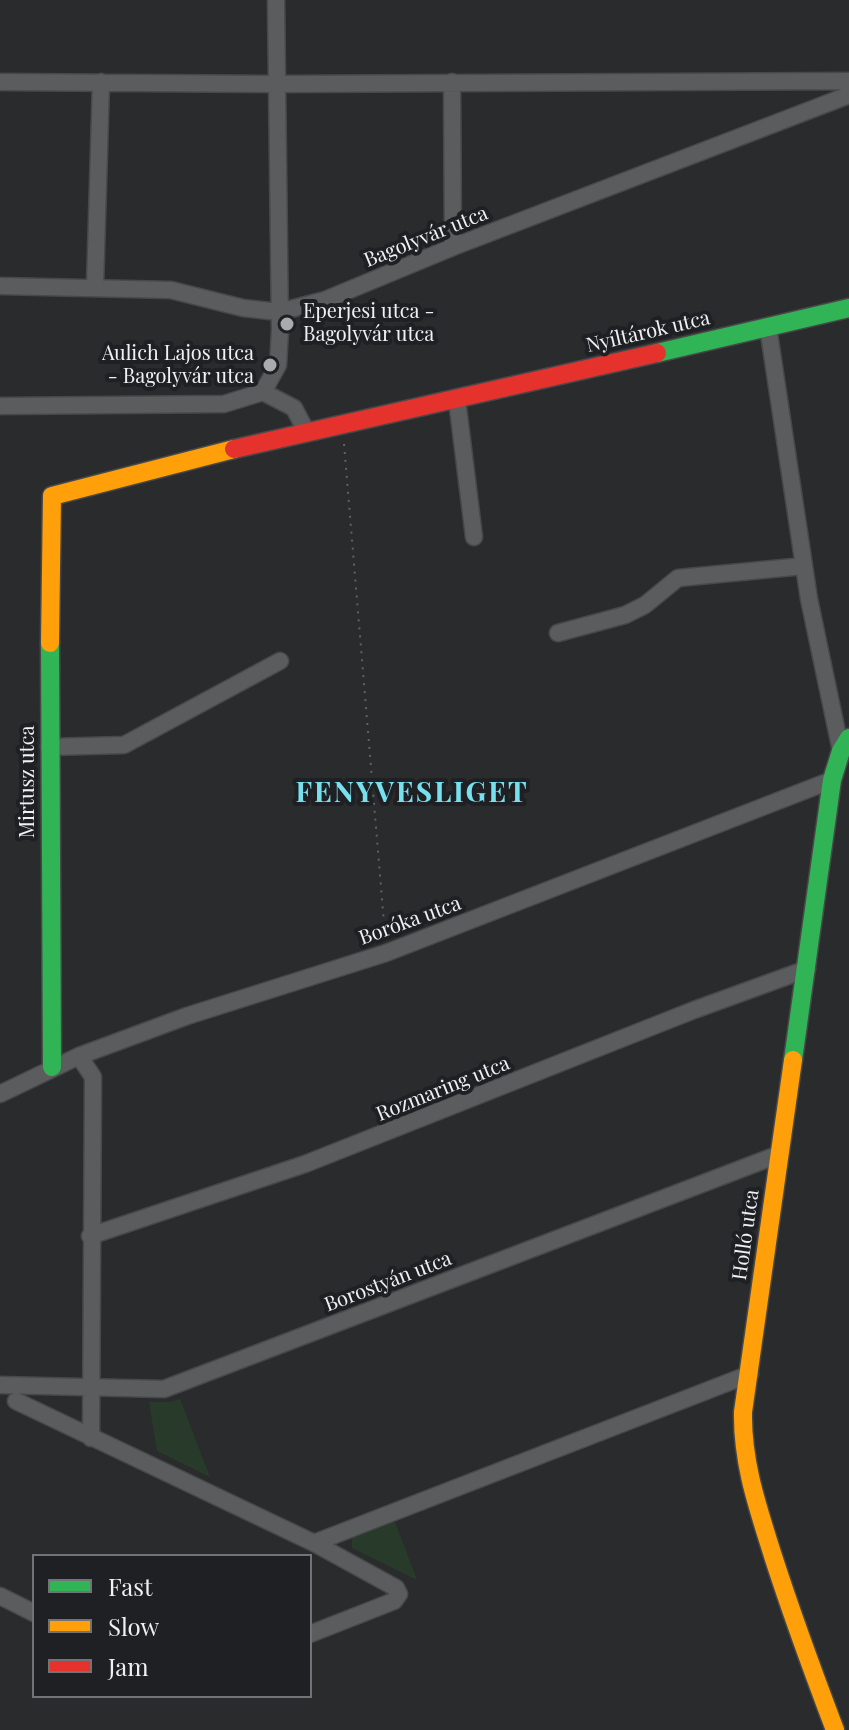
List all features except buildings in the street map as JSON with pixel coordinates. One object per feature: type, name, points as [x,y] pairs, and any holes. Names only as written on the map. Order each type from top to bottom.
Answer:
[{"type":"street","points":[[0,406],[224,404],[263,392],[278,365],[276,0]]},
{"type":"street","points":[[0,82],[849,81]]},
{"type":"street","points":[[95,286],[101,82]]},
{"type":"street","points":[[452,82],[453,247]]},
{"type":"street","name":"Bagolyvár utca","points":[[0,286],[171,290],[243,308],[279,312],[325,300],[453,247],[849,95]]},
{"type":"street","name":"Nyíltárok utca","points":[[52,496],[306,431],[343,426],[849,308]]},
{"type":"street","points":[[768,327],[804,566],[845,744]]},
{"type":"street","points":[[263,392],[294,408],[306,431]]},
{"type":"street","points":[[457,400],[474,537]]},
{"type":"street","name":"Mirtusz utca","points":[[52,496],[49,747],[52,1067]]},
{"type":"street","points":[[558,633],[625,615],[645,605],[678,578],[804,566]]},
{"type":"street","points":[[49,747],[124,745],[280,661]]},
{"type":"street","name":"Holló utca","points":[[835,1730],[797,1632],[746,1473],[742,1436],[832,780],[845,744]]},
{"type":"street","name":"Boróka utca","points":[[0,1094],[79,1056],[187,1016],[386,953],[832,780]]},
{"type":"street","name":"Rozmaring utca","points":[[90,1236],[305,1164],[694,1010],[807,969]]},
{"type":"street","points":[[79,1056],[93,1077],[91,1438]]},
{"type":"street","name":"Borostyán utca","points":[[0,1385],[164,1389],[780,1154]]},
{"type":"street","points":[[314,1543],[750,1374]]},
{"type":"street","points":[[16,1401],[314,1543],[396,1588],[399,1594],[394,1601],[312,1633]]},
{"type":"street","points":[[0,1596],[32,1612]]},
{"type":"path","points":[[343,426],[386,953]]},
{"type":"green space","points":[[180,1399],[210,1477],[157,1451],[149,1402]]},
{"type":"green space","points":[[395,1522],[417,1580],[352,1548],[352,1538]]},
{"type":"traffic: fast","points":[[657,353],[849,308]]},
{"type":"traffic: fast","points":[[50,643],[52,1067]]},
{"type":"traffic: fast","points":[[793,1060],[832,780],[841,751],[849,738]]},
{"type":"traffic: slow","points":[[50,643],[52,496],[234,449]]},
{"type":"traffic: slow","points":[[793,1060],[743,1412],[743,1431],[748,1467],[762,1520],[835,1730]]},
{"type":"traffic: jam","points":[[234,449],[657,353]]},
{"type":"place","name":"Eperjesi utca - Bagolyvár utca","points":[[287,324]]},
{"type":"place","name":"Aulich Lajos utca - Bagolyvár utca","points":[[270,365]]},
{"type":"district","name":"FENYVESLIGET","points":[[412,793]]}]
